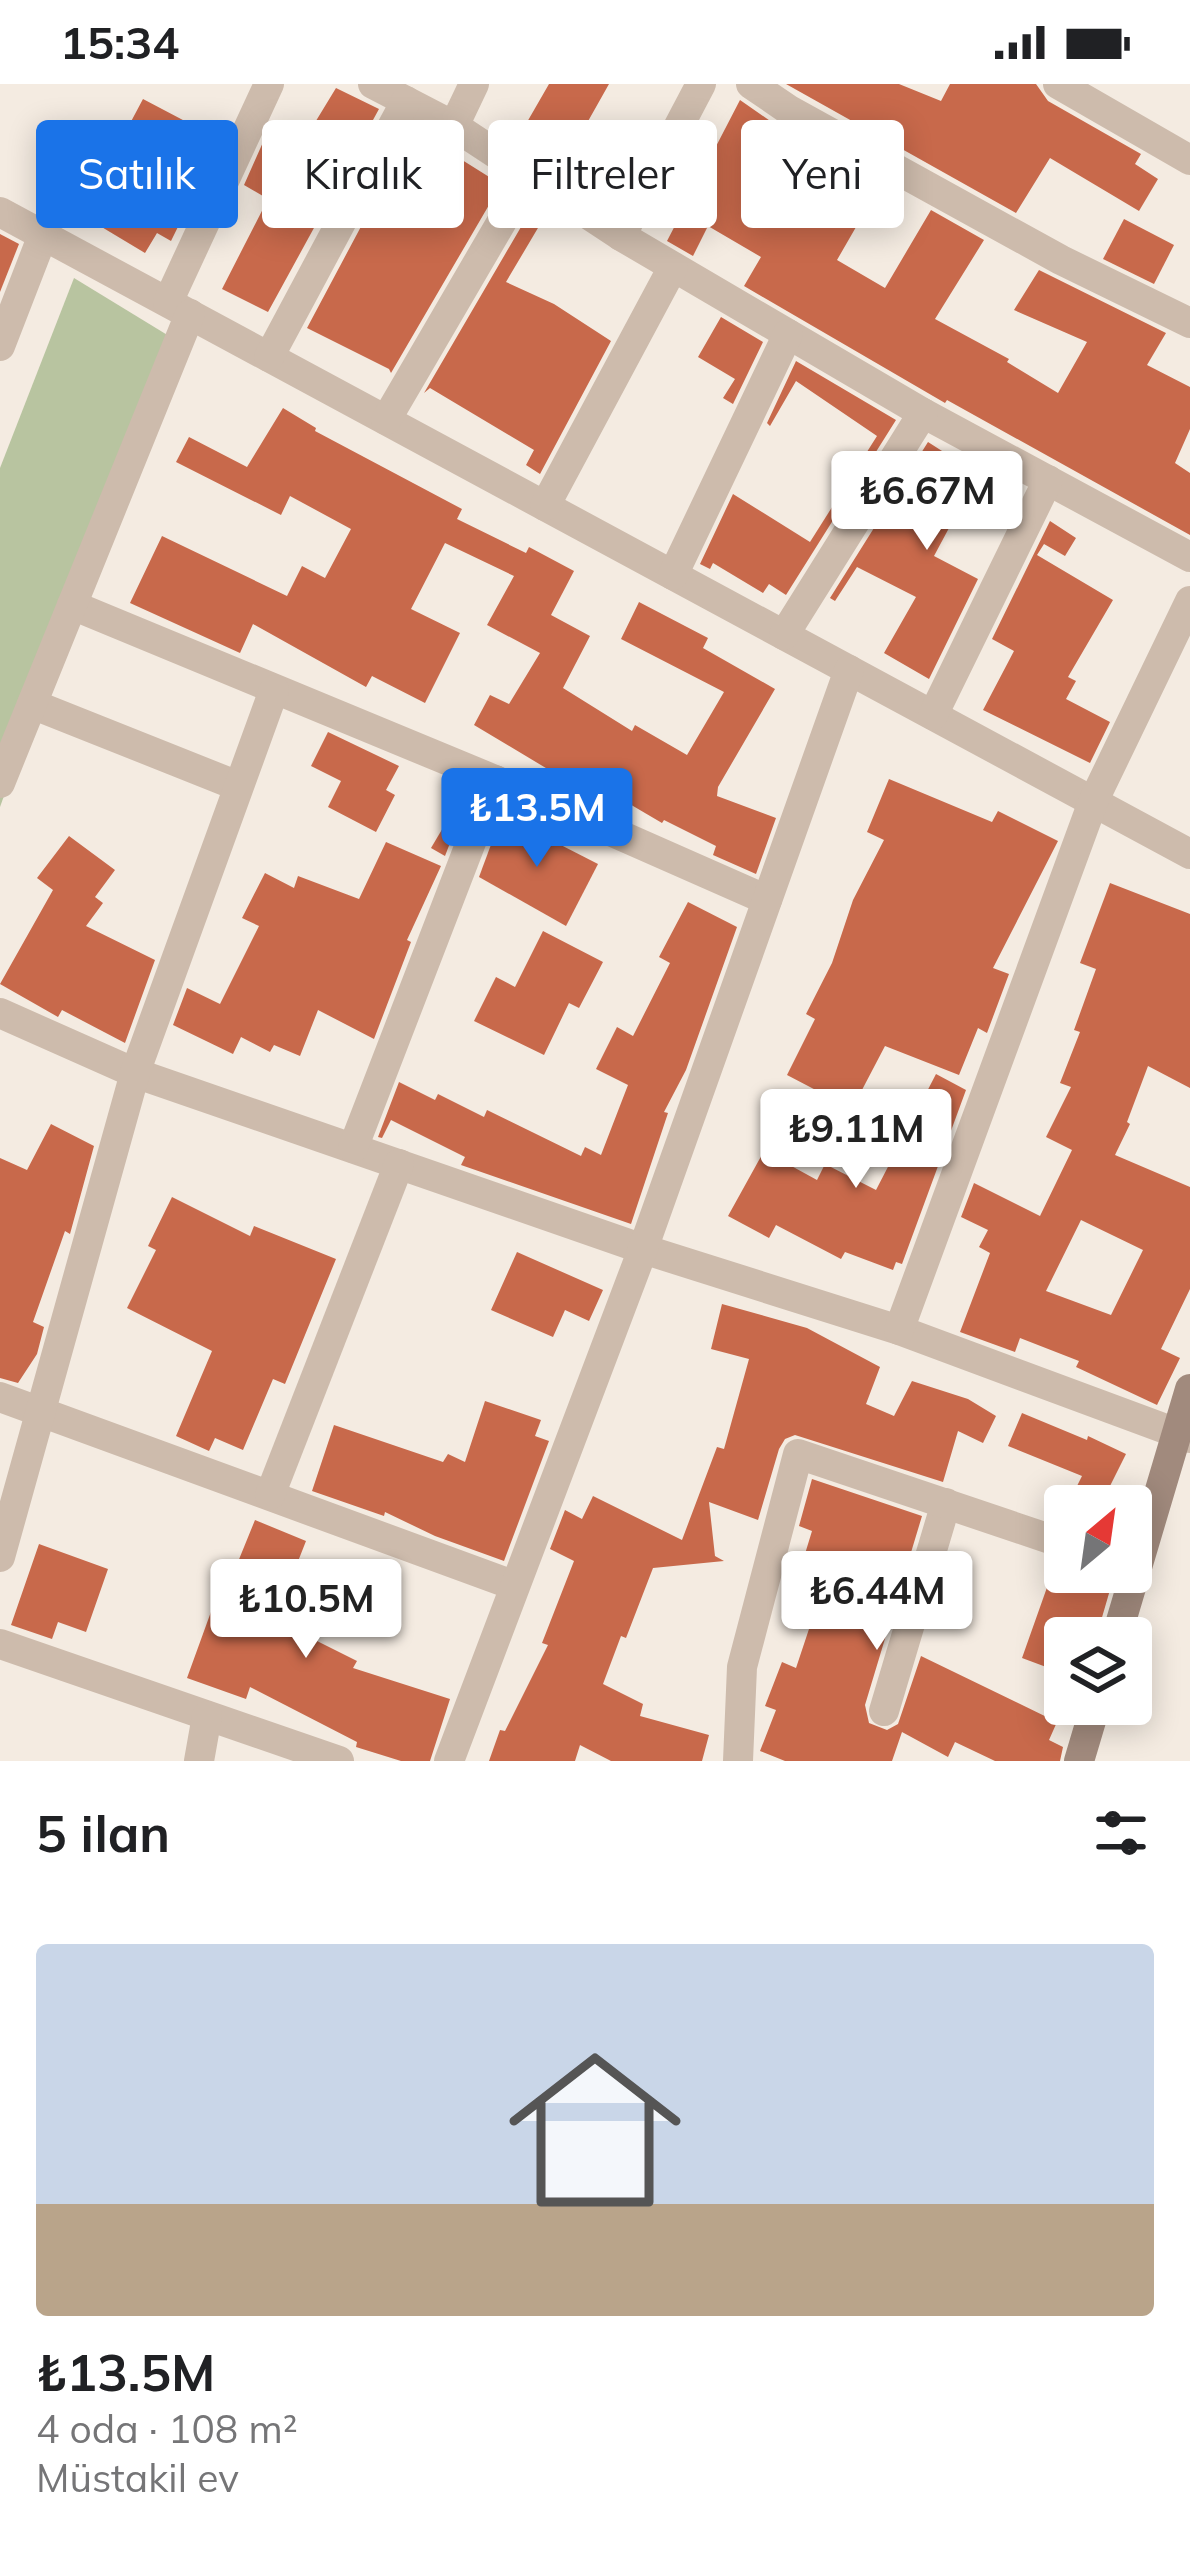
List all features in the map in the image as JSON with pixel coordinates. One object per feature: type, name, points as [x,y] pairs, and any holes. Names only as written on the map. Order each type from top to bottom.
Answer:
[{"type":"main road","points":[[1152,1520],[1184,1435],[1190,1389]]},
{"type":"main road","points":[[1079,1761],[1090,1725]]},
{"type":"street","points":[[0,783],[269,84]]},
{"type":"street","points":[[373,84],[443,120]]},
{"type":"street","points":[[457,120],[473,84]]},
{"type":"street","points":[[621,236],[701,84]]},
{"type":"street","points":[[751,84],[789,110],[1061,260],[1190,323]]},
{"type":"street","points":[[1058,84],[1190,160]]},
{"type":"street","points":[[268,357],[406,100]]},
{"type":"street","points":[[0,212],[1190,854]]},
{"type":"street","points":[[386,420],[498,228]]},
{"type":"street","points":[[609,228],[923,413],[1190,557]]},
{"type":"street","points":[[0,346],[43,235]]},
{"type":"street","points":[[545,506],[673,267]]},
{"type":"street","points":[[673,575],[788,334]]},
{"type":"street","points":[[784,635],[923,413]]},
{"type":"street","points":[[933,716],[1048,480]]},
{"type":"street","points":[[899,1330],[1093,802],[1190,601]]},
{"type":"street","points":[[72,605],[495,780],[767,900]]},
{"type":"street","points":[[449,1761],[643,1249],[849,670]]},
{"type":"street","points":[[0,1557],[135,1073],[274,690]]},
{"type":"street","points":[[32,704],[238,786]]},
{"type":"street","points":[[353,1148],[495,780]]},
{"type":"street","points":[[0,1013],[135,1073],[643,1249],[899,1330],[1184,1435]]},
{"type":"street","points":[[270,1495],[398,1164]]},
{"type":"street","points":[[0,1397],[513,1585]]},
{"type":"street","points":[[738,1761],[742,1666],[798,1454],[1044,1537]]},
{"type":"street","points":[[884,1711],[946,1502]]},
{"type":"street","points":[[0,1644],[338,1761]]},
{"type":"street","points":[[199,1761],[207,1716]]},
{"type":"green space","points":[[74,278],[169,336],[0,807],[0,468]]},
{"type":"building","points":[[549,84],[609,84],[589,120],[528,120]]},
{"type":"building","points":[[786,84],[899,84],[941,101],[950,84],[1036,84],[1048,101],[1141,154],[1135,164],[1158,179],[1139,211],[1050,158],[1016,213],[904,150],[904,120],[850,120]]},
{"type":"building","points":[[336,88],[379,109],[373,120],[317,120]]},
{"type":"building","points":[[143,99],[183,120],[132,120]]},
{"type":"building","points":[[740,100],[769,120],[741,120],[741,228],[855,228],[837,260],[885,288],[931,210],[984,240],[935,319],[1009,359],[1007,362],[1058,393],[1087,342],[1014,310],[1039,270],[1166,333],[1147,365],[1190,387],[1190,429],[1175,463],[1190,473],[1190,535],[945,403],[744,286],[761,257],[711,228],[717,228],[717,144]]},
{"type":"building","points":[[262,144],[262,196],[244,185]]},
{"type":"building","points":[[464,161],[488,176],[488,207],[391,373],[307,328],[360,228],[464,228]]},
{"type":"building","points":[[262,211],[262,228],[314,228],[268,312],[222,289]]},
{"type":"building","points":[[1124,219],[1174,245],[1154,284],[1103,259]]},
{"type":"building","points":[[103,228],[177,228],[171,241],[157,233],[145,253]]},
{"type":"building","points":[[520,228],[538,228],[506,282],[554,304],[611,341],[540,474],[526,465],[534,450],[430,388],[424,393]]},
{"type":"building","points":[[674,228],[707,228],[693,256],[667,241]]},
{"type":"building","points":[[0,234],[19,244],[0,292]]},
{"type":"building","points":[[721,317],[763,342],[733,404],[723,398],[735,379],[698,357]]},
{"type":"building","points":[[796,361],[896,420],[786,595],[769,584],[763,593],[713,563],[710,569],[700,564],[733,494],[810,542],[877,436],[796,381],[770,426],[767,423]]},
{"type":"building","points":[[283,408],[315,431],[462,509],[457,519],[526,553],[529,547],[574,571],[551,615],[590,636],[563,688],[632,731],[635,725],[687,755],[724,692],[621,639],[639,602],[708,638],[703,648],[775,689],[717,796],[776,818],[756,874],[713,855],[716,846],[662,823],[582,776],[576,786],[474,725],[490,695],[509,704],[540,653],[487,625],[514,576],[445,543],[411,609],[460,633],[425,703],[372,676],[366,687],[253,624],[240,653],[130,603],[162,536],[287,596],[302,566],[325,578],[351,529],[290,496],[281,515],[176,462],[189,437],[247,467]]},
{"type":"building","points":[[928,442],[1017,499],[1005,523],[964,500],[934,556],[978,579],[929,679],[884,653],[916,597],[857,567],[835,601],[830,598]]},
{"type":"building","points":[[1050,521],[1076,538],[1065,556],[1044,544],[1037,555],[1113,600],[1068,677],[1076,681],[1066,699],[1110,722],[1090,763],[983,710],[1014,651],[992,639]]},
{"type":"building","points":[[328,732],[399,766],[386,790],[395,795],[376,832],[328,807],[341,781],[311,766]]},
{"type":"building","points":[[889,779],[992,822],[998,811],[1058,841],[993,968],[1009,974],[987,1033],[978,1028],[959,1075],[885,1046],[852,1109],[787,1075],[815,1019],[806,1014],[832,963],[853,900],[884,840],[867,832]]},
{"type":"building","points":[[466,789],[470,791],[445,856],[431,848]]},
{"type":"building","points":[[502,815],[598,864],[566,926],[479,877]]},
{"type":"building","points":[[69,836],[115,870],[95,897],[103,903],[86,926],[155,960],[125,1043],[62,1010],[58,1017],[0,984],[53,890],[37,878]]},
{"type":"building","points":[[386,842],[441,866],[407,940],[411,942],[374,1039],[318,1010],[300,1056],[274,1045],[270,1052],[241,1037],[233,1054],[173,1025],[187,988],[220,1004],[259,926],[242,918],[265,873],[294,888],[298,876],[359,899]]},
{"type":"building","points":[[1110,883],[1190,914],[1190,1088],[1148,1066],[1115,1155],[1190,1187],[1190,1289],[1161,1349],[1180,1358],[1157,1405],[1076,1367],[1079,1361],[1020,1338],[1015,1352],[960,1332],[990,1253],[979,1247],[988,1230],[961,1217],[974,1183],[1040,1216],[1072,1150],[1046,1137],[1071,1087],[1060,1083],[1080,1032],[1074,1030],[1096,969],[1080,963]],"holes":[[[1081,1220],[1143,1250],[1111,1315],[1046,1291]]]},
{"type":"building","points":[[688,902],[737,927],[686,1070],[664,1112],[668,1113],[631,1224],[461,1165],[465,1157],[391,1120],[382,1138],[378,1137],[399,1082],[435,1100],[438,1094],[484,1117],[487,1110],[581,1156],[585,1147],[601,1155],[628,1085],[596,1069],[617,1027],[633,1036],[670,963],[659,957]]},
{"type":"building","points":[[543,931],[603,962],[579,1008],[569,1003],[544,1055],[474,1021],[496,977],[515,987]]},
{"type":"building","points":[[936,1074],[966,1090],[902,1264],[896,1262],[893,1270],[845,1252],[841,1259],[776,1225],[769,1238],[728,1216],[764,1151],[817,1180],[825,1164],[876,1190]]},
{"type":"building","points":[[51,1124],[94,1146],[70,1234],[65,1231],[33,1322],[44,1327],[37,1354],[18,1383],[0,1378],[0,1158],[27,1170]]},
{"type":"building","points":[[172,1197],[250,1236],[254,1226],[336,1259],[285,1384],[273,1379],[243,1450],[215,1438],[209,1451],[176,1436],[212,1351],[127,1308],[156,1250],[148,1246]]},
{"type":"building","points":[[517,1252],[603,1290],[589,1321],[565,1310],[553,1337],[491,1310]]},
{"type":"building","points":[[722,1304],[807,1328],[880,1367],[866,1404],[894,1416],[912,1381],[968,1399],[996,1416],[983,1443],[958,1431],[943,1482],[795,1435],[779,1449],[758,1520],[709,1502],[715,1556],[724,1561],[653,1568],[603,1684],[643,1704],[640,1716],[709,1735],[702,1761],[611,1761],[580,1745],[575,1761],[489,1761],[500,1730],[505,1731],[548,1645],[542,1643],[574,1561],[550,1549],[565,1510],[582,1519],[593,1496],[682,1540],[717,1447],[724,1449],[749,1359],[711,1349]]},
{"type":"building","points":[[485,1401],[541,1420],[535,1436],[549,1441],[504,1561],[385,1512],[384,1516],[312,1491],[334,1425],[443,1462],[448,1454],[465,1462]]},
{"type":"building","points":[[1022,1413],[1126,1454],[1110,1485],[1078,1485],[1082,1476],[1008,1446]]},
{"type":"building","points":[[812,1479],[922,1516],[865,1705],[869,1723],[887,1730],[898,1724],[921,1656],[1044,1716],[1044,1725],[1056,1725],[1049,1740],[1063,1747],[1060,1761],[995,1761],[955,1742],[948,1757],[902,1732],[892,1761],[785,1761],[760,1751],[776,1710],[765,1706],[782,1662],[796,1668],[814,1614],[789,1606],[812,1531],[799,1526]]},
{"type":"building","points":[[255,1520],[306,1541],[275,1620],[357,1661],[353,1668],[450,1699],[430,1761],[401,1761],[356,1747],[357,1742],[250,1687],[246,1699],[187,1678],[212,1609],[218,1611]]},
{"type":"building","points":[[39,1544],[108,1569],[86,1632],[58,1622],[52,1639],[11,1625]]},
{"type":"building","points":[[1045,1593],[1109,1593],[1102,1617],[1044,1617],[1044,1666],[1022,1658]]}]
